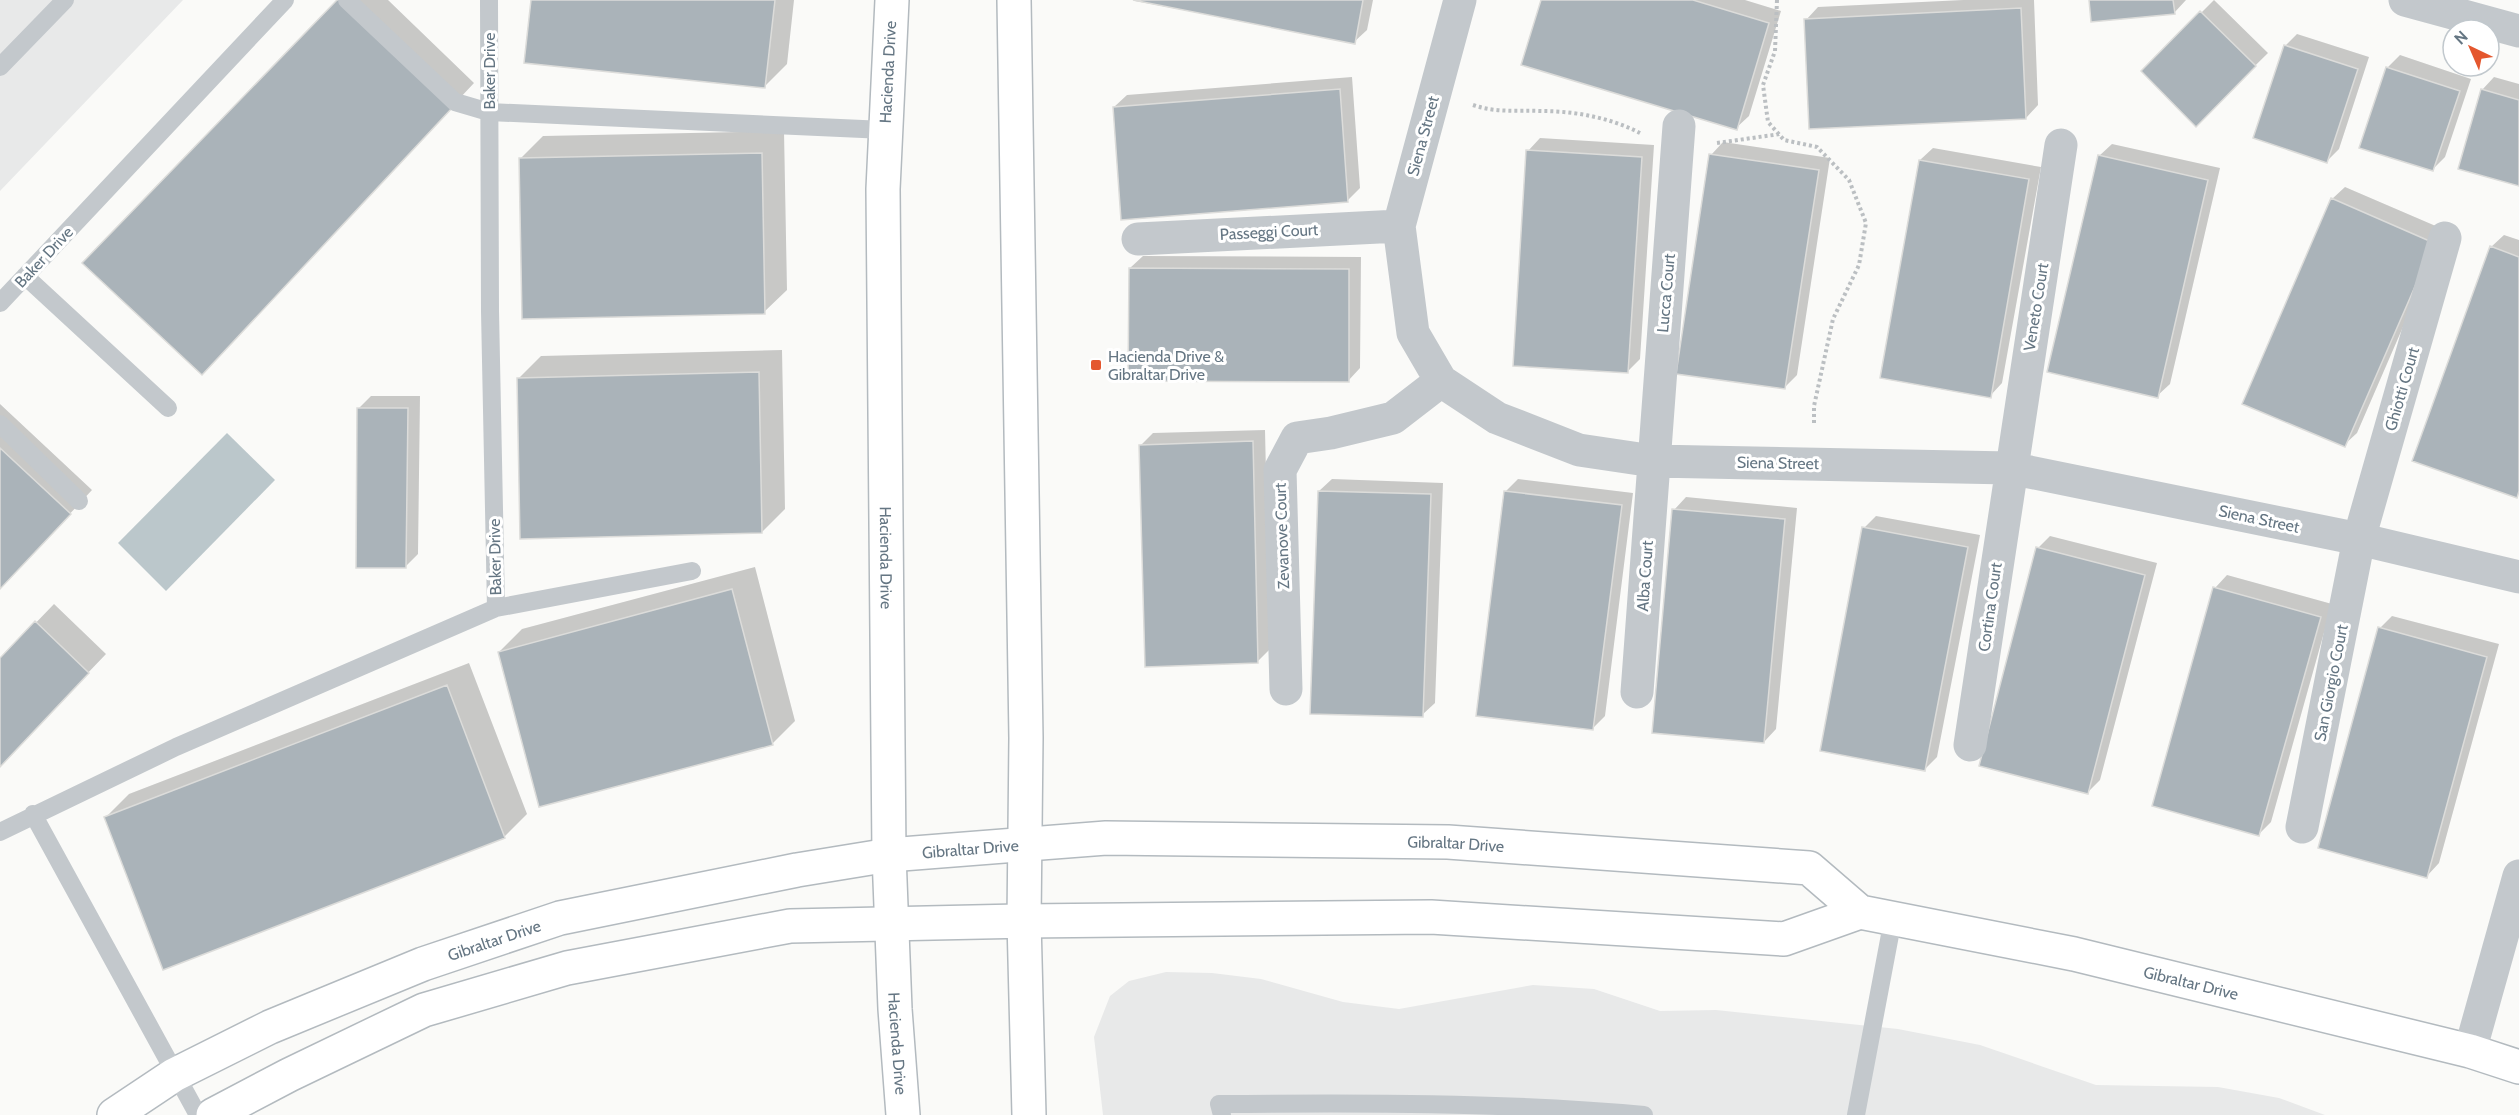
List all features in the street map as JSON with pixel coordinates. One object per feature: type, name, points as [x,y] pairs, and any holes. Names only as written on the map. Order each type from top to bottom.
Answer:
[{"type":"street","name":"Hacienda Drive","points":[[892,0],[883,189],[889,855],[895,1009],[903,1115]]},
{"type":"street","points":[[1014,0],[1026,726],[1024,921],[1029,1115]]},
{"type":"street","name":"Siena Street","points":[[1460,0],[1399,226],[1413,333],[1441,381],[1497,418],[1580,450],[1653,461],[2010,468],[2360,539],[2519,577]]},
{"type":"street","points":[[2405,0],[2519,31]]},
{"type":"street","name":"Lucca Court","points":[[1653,461],[1678,139]]},
{"type":"street","name":"Veneto Court","points":[[2010,468],[2061,145]]},
{"type":"street","name":"Passeggi Court","points":[[1138,239],[1399,226]]},
{"type":"street","name":"Ghiotti Court","points":[[2360,539],[2445,238]]},
{"type":"street","name":"Zevanove Court","points":[[1286,689],[1280,470],[1297,438],[1331,433],[1393,418],[1441,381]]},
{"type":"street","name":"Alba Court","points":[[1637,692],[1653,461]]},
{"type":"street","name":"Cortina Court","points":[[1970,745],[2010,468]]},
{"type":"street","name":"San Giorgio Court","points":[[2302,827],[2360,539]]},
{"type":"street","name":"Gibraltar Drive","points":[[114,1115],[174,1075],[270,1027],[423,964],[560,918],[797,870],[889,855],[1106,838],[1448,842],[1809,868],[1860,912],[2074,954],[2470,1050],[2519,1067]]},
{"type":"street","points":[[2470,1050],[2519,876]]},
{"type":"street","points":[[213,1115],[289,1074],[424,1010],[567,968],[790,926],[1431,917],[1784,939],[1860,912]]},
{"type":"lane","points":[[0,67],[65,0]]},
{"type":"lane","name":"Baker Drive","points":[[0,303],[285,0]]},
{"type":"lane","points":[[348,0],[455,102],[489,112],[885,130]]},
{"type":"lane","name":"Baker Drive","points":[[0,832],[33,814],[176,747],[417,645],[496,608],[489,0]]},
{"type":"lane","points":[[25,276],[168,408]]},
{"type":"lane","points":[[0,424],[79,501]]},
{"type":"lane","points":[[496,608],[692,571]]},
{"type":"lane","points":[[33,814],[174,1075],[198,1115]]},
{"type":"lane","points":[[1856,1115],[1893,919]]},
{"type":"lane","points":[[1221,1115],[1219,1104],[1364,1109],[1590,1110],[1644,1115]]},
{"type":"path","points":[[1777,0],[1775,51],[1763,85],[1769,110],[1768,122],[1784,140],[1817,147],[1850,180],[1866,223],[1859,266],[1833,319],[1823,360],[1814,406],[1815,463]]},
{"type":"path","points":[[1435,93],[1492,112],[1544,111],[1614,120],[1678,139],[1728,141],[1780,134]]},
{"type":"shaded area","points":[[0,0],[183,0],[0,191]]},
{"type":"shaded area","points":[[227,433],[275,480],[166,591],[118,543]]},
{"type":"shaded area","points":[[1166,972],[1212,973],[1261,979],[1343,1002],[1399,1009],[1533,985],[1594,989],[1660,1011],[1716,1010],[1898,1029],[1980,1045],[2096,1085],[2218,1087],[2279,1098],[2325,1115],[1103,1115],[1094,1037],[1110,996],[1129,981]]},
{"type":"building","points":[[337,0],[342,0],[453,107],[202,375],[82,263]]},
{"type":"building","points":[[531,0],[775,0],[765,88],[524,63]]},
{"type":"building","points":[[1133,0],[1363,0],[1355,44]]},
{"type":"building","points":[[1541,0],[1693,0],[1769,23],[1737,130],[1521,65]]},
{"type":"building","points":[[2089,0],[2173,0],[2175,14],[2091,22]]},
{"type":"building","points":[[2021,8],[2026,119],[1809,129],[1804,19]]},
{"type":"building","points":[[2200,11],[2256,66],[2196,127],[2141,71]]},
{"type":"building","points":[[2284,45],[2358,69],[2327,163],[2253,138]]},
{"type":"building","points":[[2386,67],[2460,91],[2433,171],[2359,148]]},
{"type":"building","points":[[1340,89],[1348,202],[1121,220],[1113,107]]},
{"type":"building","points":[[2481,89],[2519,100],[2519,186],[2458,169]]},
{"type":"building","points":[[1526,150],[1642,157],[1628,373],[1513,366]]},
{"type":"building","points":[[762,153],[765,314],[522,319],[519,158]]},
{"type":"building","points":[[1709,154],[1819,170],[1785,389],[1676,374]]},
{"type":"building","points":[[2098,155],[2208,180],[2158,398],[2047,372]]},
{"type":"building","points":[[1919,160],[2029,179],[1991,398],[1880,378]]},
{"type":"building","points":[[2331,198],[2434,243],[2345,447],[2242,404]]},
{"type":"building","points":[[2490,246],[2519,257],[2519,491],[2517,498],[2412,461]]},
{"type":"building","points":[[1129,268],[1349,269],[1349,382],[1128,381]]},
{"type":"building","points":[[759,372],[762,533],[520,539],[517,378]]},
{"type":"building","points":[[357,408],[408,408],[406,568],[356,568]]},
{"type":"building","points":[[1253,441],[1258,663],[1145,667],[1139,445]]},
{"type":"building","points":[[0,448],[71,514],[0,589]]},
{"type":"building","points":[[1318,491],[1431,494],[1423,717],[1310,714]]},
{"type":"building","points":[[1504,491],[1622,505],[1593,730],[1476,716]]},
{"type":"building","points":[[1672,509],[1785,519],[1764,743],[1652,733]]},
{"type":"building","points":[[1862,527],[1968,547],[1925,771],[1820,751]]},
{"type":"building","points":[[2036,547],[2145,575],[2088,794],[1979,766]]},
{"type":"building","points":[[2213,587],[2321,617],[2259,836],[2152,806]]},
{"type":"building","points":[[732,589],[773,745],[539,807],[498,652]]},
{"type":"building","points":[[35,621],[89,673],[0,767],[0,658]]},
{"type":"building","points":[[2378,627],[2487,657],[2427,878],[2318,848]]},
{"type":"building","points":[[447,685],[505,838],[163,970],[104,817]]},
{"type":"place","name":"Hacienda Drive & Gibraltar Drive","points":[[1096,365]]}]
